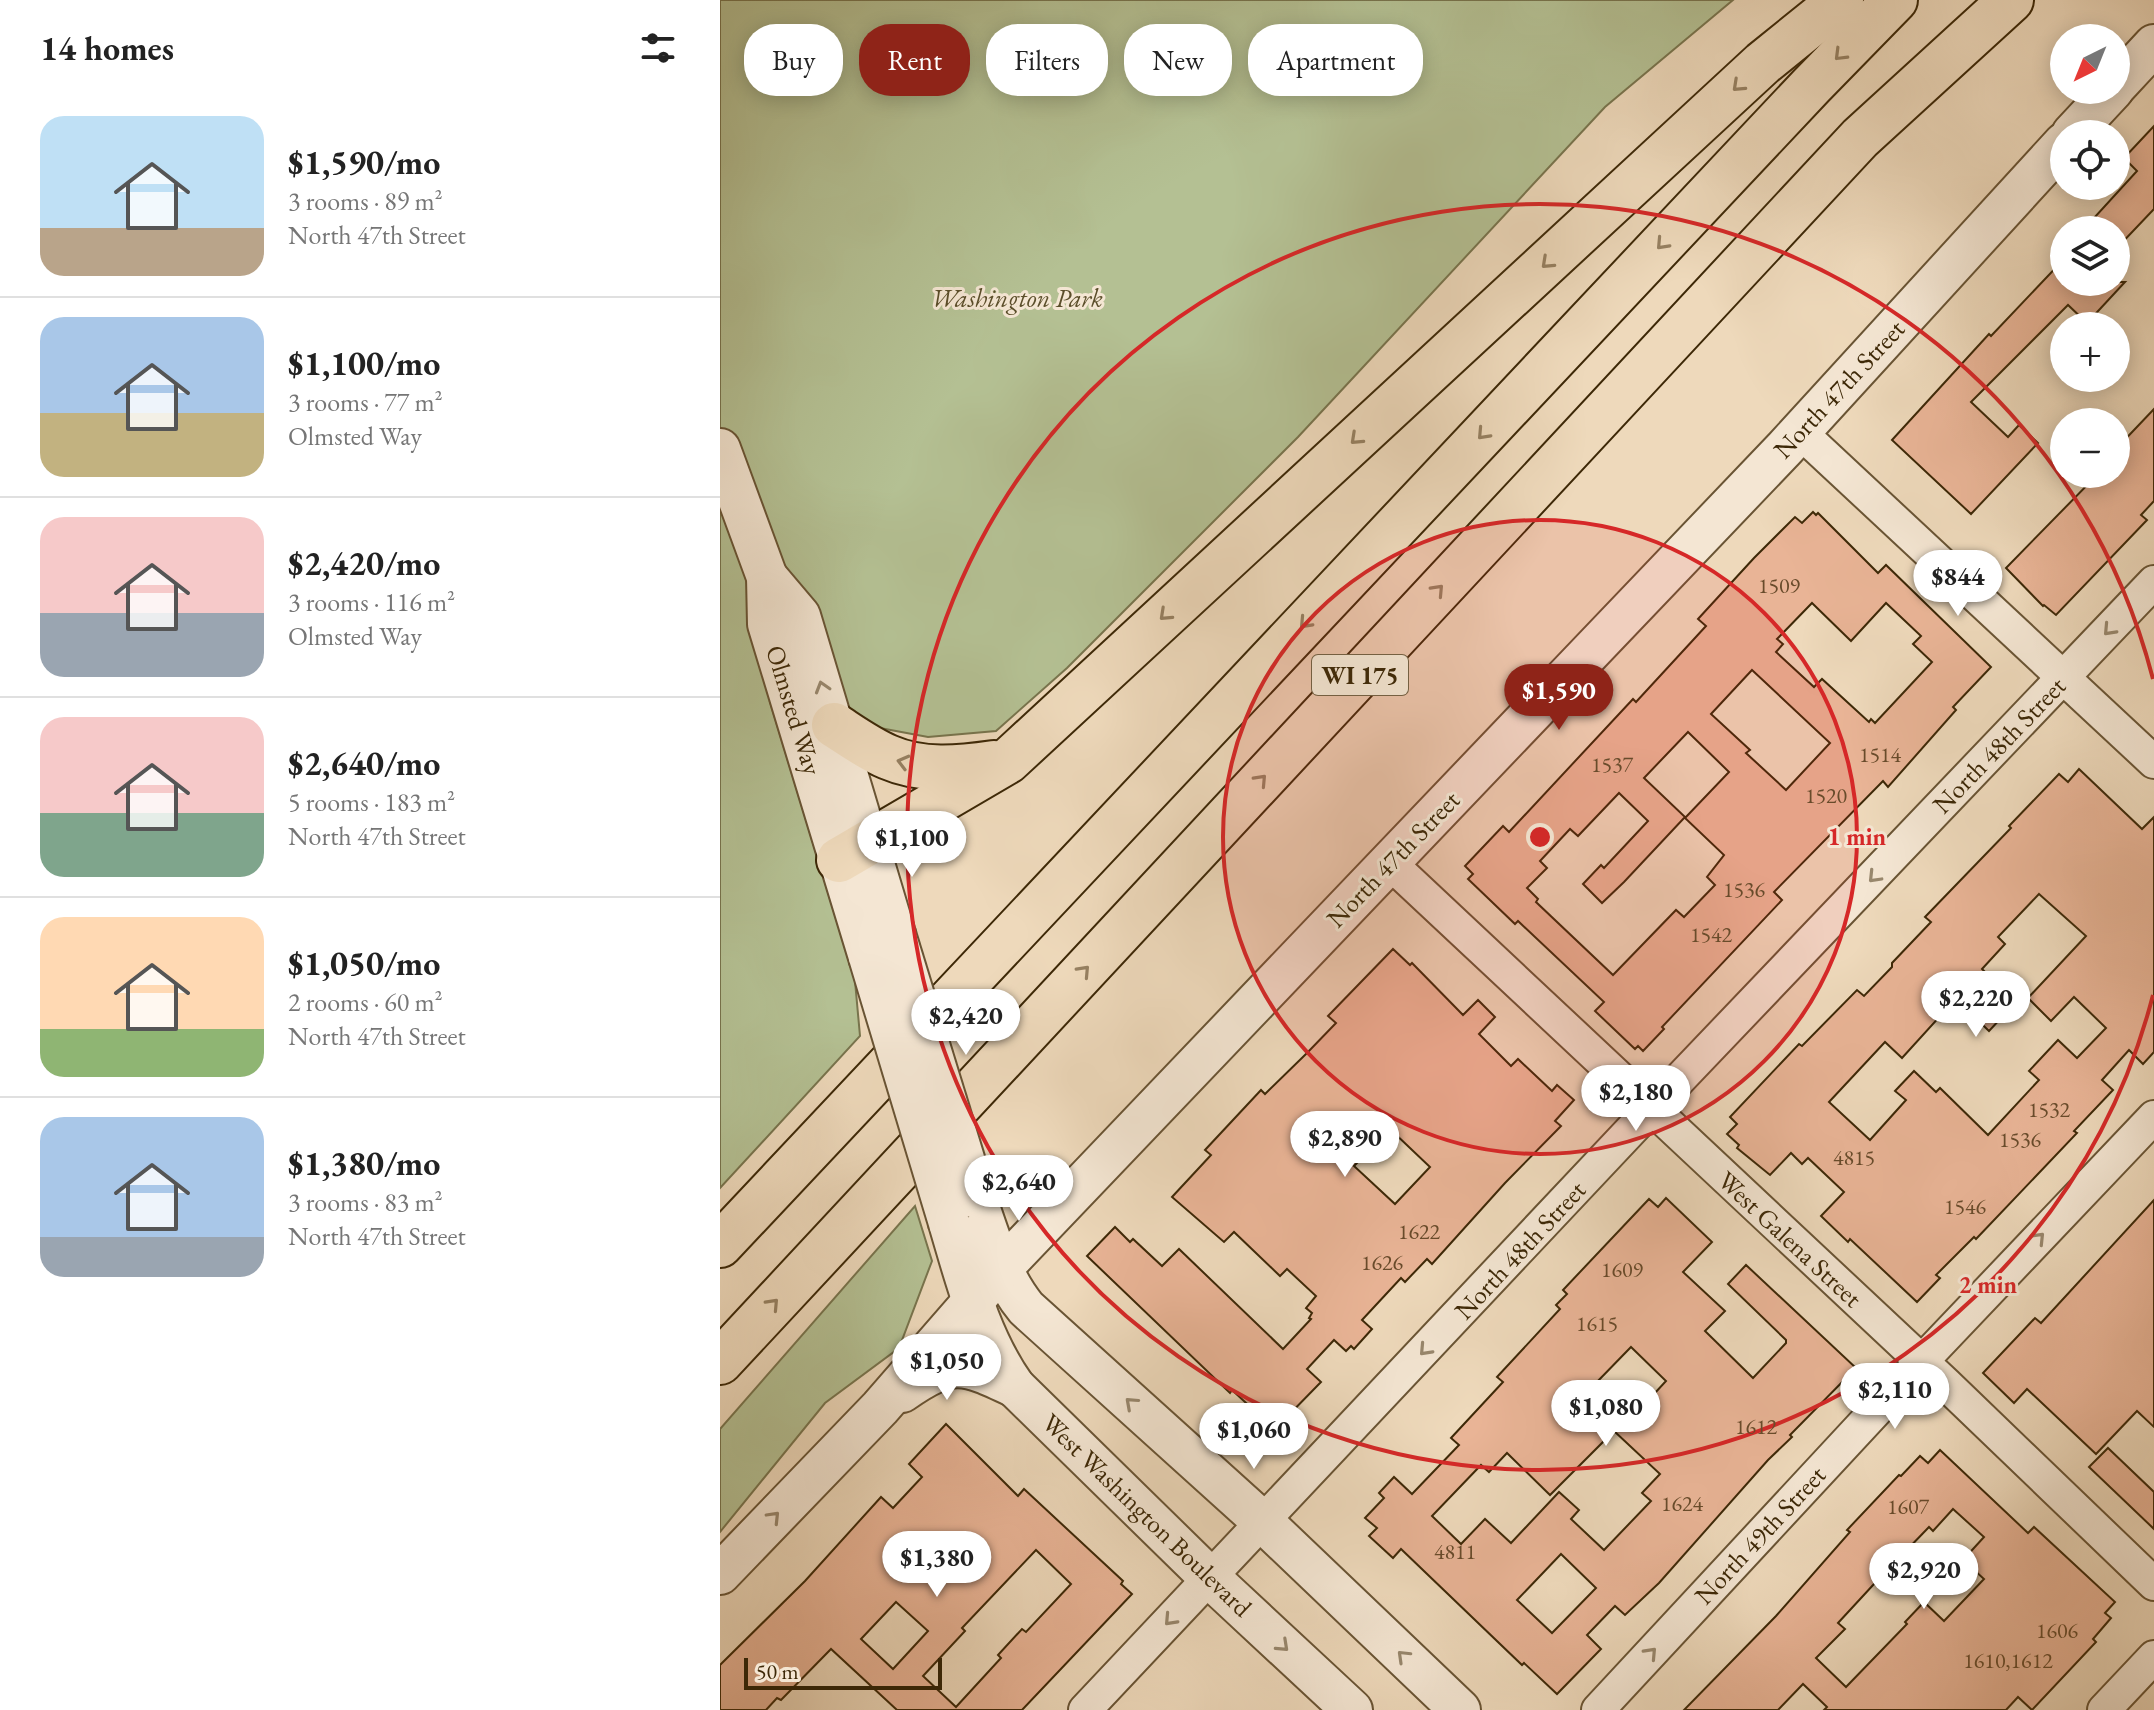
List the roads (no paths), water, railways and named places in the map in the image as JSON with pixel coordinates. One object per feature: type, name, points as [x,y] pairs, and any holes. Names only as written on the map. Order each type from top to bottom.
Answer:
[{"type":"highway","points":[[854,851],[1008,761],[1763,63],[1841,0]]},
{"type":"highway","name":"WI 175","points":[[720,1245],[1800,97],[1895,0]]},
{"type":"highway","name":"WI 175","points":[[720,1362],[1860,138],[2011,0]]},
{"type":"highway","points":[[834,725],[889,758],[921,766],[957,768],[1008,761]]},
{"type":"street","points":[[2130,71],[2154,45]]},
{"type":"street","points":[[2085,120],[2099,104]]},
{"type":"street","name":"North 47th Street","points":[[720,1574],[880,1408],[1001,1269],[1800,432],[2050,158]]},
{"type":"street","points":[[1800,432],[2154,762]]},
{"type":"street","name":"Olmsted Way","points":[[720,449],[767,577],[768,624],[854,851],[963,1210],[972,1300]]},
{"type":"street","name":"Olmsted Way","points":[[767,577],[800,616],[834,725],[854,851]]},
{"type":"street","name":"North 48th Street","points":[[1085,1710],[1651,1109],[2154,582]]},
{"type":"street","name":"West Galena Street","points":[[1390,863],[1922,1361],[2154,1584]]},
{"type":"street","name":"North 49th Street","points":[[1598,1710],[2154,1117]]},
{"type":"street","name":"Olmsted Way","points":[[963,1210],[1001,1269]]},
{"type":"street","points":[[1001,1269],[1010,1288],[1026,1308],[1263,1522],[1460,1710]]},
{"type":"street","name":"West Washington Boulevard","points":[[972,1300],[998,1364],[1015,1387],[1209,1577],[1352,1710]]},
{"type":"street","points":[[880,1408],[923,1378],[957,1366],[983,1371],[1015,1387]]},
{"type":"street","points":[[2104,1710],[2154,1657]]},
{"type":"park label","name":"Washington Park","points":[[1017,298]]}]
